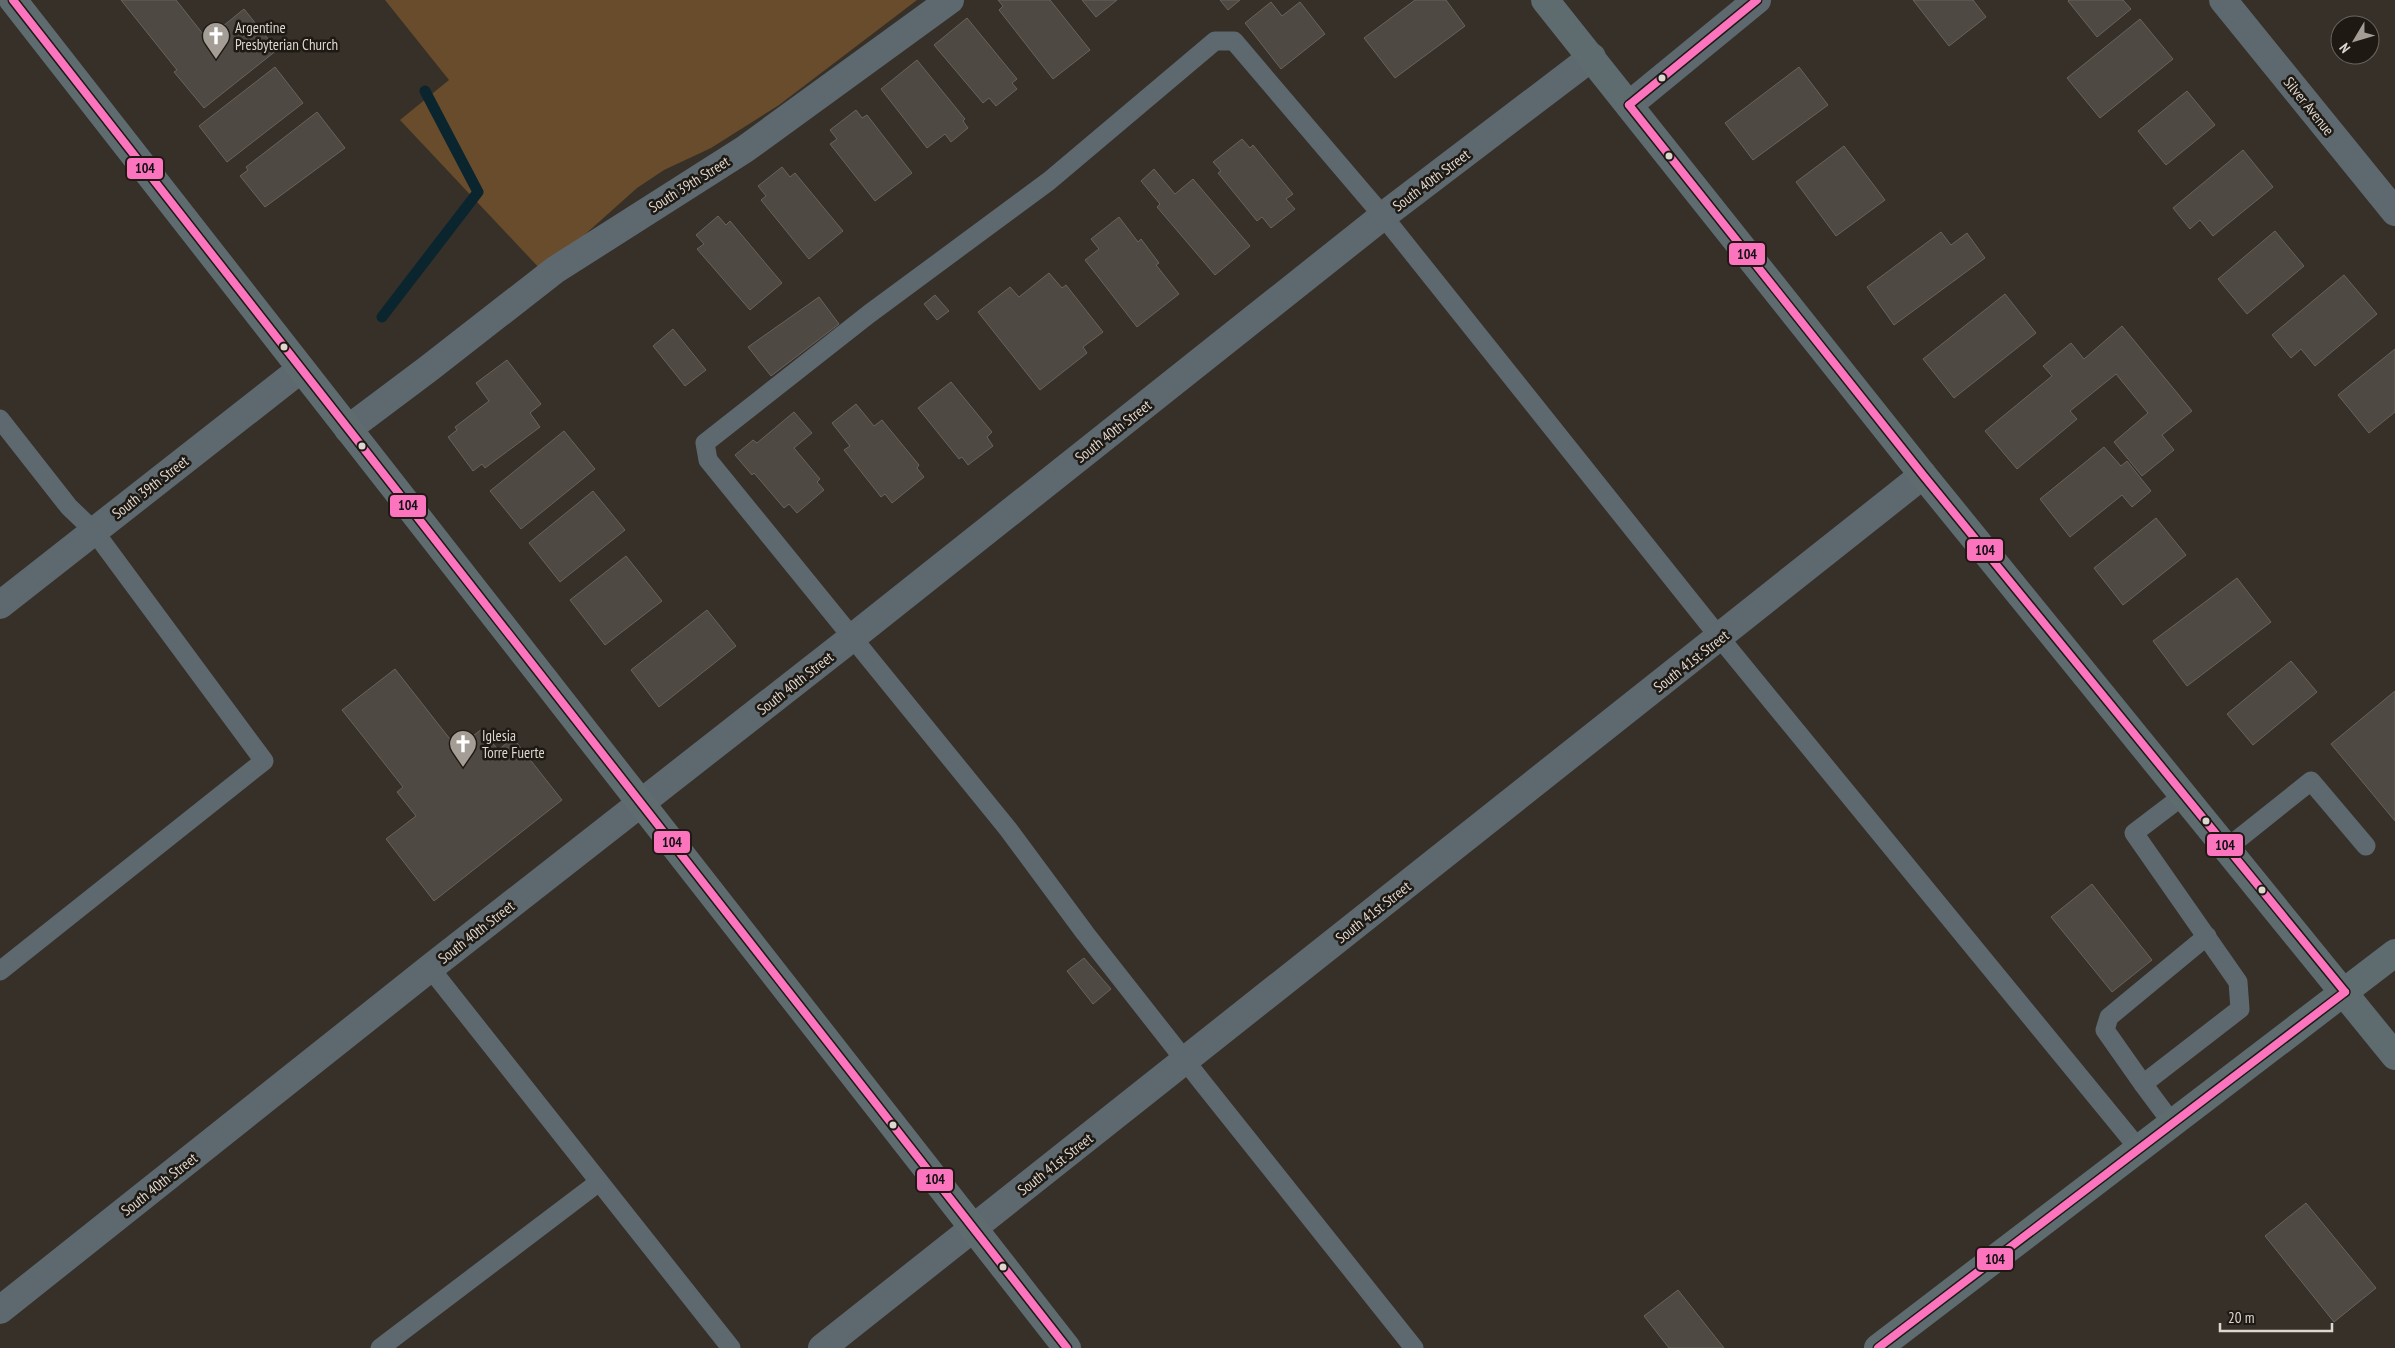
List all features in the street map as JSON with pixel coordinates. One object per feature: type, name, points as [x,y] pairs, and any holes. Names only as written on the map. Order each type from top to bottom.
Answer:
[{"type":"street","points":[[13,0],[1066,1348]]},
{"type":"street","name":"South 39th Street","points":[[348,429],[555,270],[745,149],[950,0]]},
{"type":"street","points":[[1545,0],[1923,475],[2345,992],[2395,1056]]},
{"type":"street","points":[[1629,105],[1758,0]]},
{"type":"street","name":"Silver Avenue","points":[[2223,0],[2395,212]]},
{"type":"street","name":"South 40th Street","points":[[0,1310],[430,968],[853,638],[1383,216],[1592,57]]},
{"type":"street","name":"South 39th Street","points":[[0,605],[301,369]]},
{"type":"street","name":"South 41st Street","points":[[822,1348],[1720,638],[1923,475]]},
{"type":"street","points":[[1878,1348],[2395,953]]},
{"type":"lane","points":[[1414,1348],[1085,933],[1008,829],[867,658],[853,638],[708,460],[705,443],[869,314],[1049,181],[1215,41],[1234,41],[1383,216],[1720,638],[2139,1149]]},
{"type":"lane","points":[[0,419],[69,507],[94,531],[264,761],[0,971]]},
{"type":"lane","points":[[2227,848],[2311,781],[2366,846]]},
{"type":"lane","points":[[2143,1084],[2240,1009],[2238,982],[2134,833],[2184,795]]},
{"type":"lane","points":[[2172,1123],[2105,1030],[2109,1016],[2207,936]]},
{"type":"lane","points":[[430,968],[731,1348]]},
{"type":"lane","points":[[380,1348],[599,1182]]},
{"type":"shaded area","points":[[385,0],[917,0],[779,105],[711,148],[664,170],[637,188],[543,272],[400,120],[449,80]]},
{"type":"building","name":"Argentine Presbyterian Church","points":[[121,0],[176,0],[207,39],[244,9],[277,50],[204,108],[174,72],[177,70]]},
{"type":"building","points":[[998,0],[1050,0],[1090,50],[1053,79],[999,10],[1003,6]]},
{"type":"building","points":[[1082,0],[1117,0],[1096,17]]},
{"type":"building","points":[[1220,0],[1240,0],[1228,10]]},
{"type":"building","points":[[1415,0],[1446,0],[1465,26],[1395,78],[1364,38]]},
{"type":"building","points":[[1913,0],[1973,0],[1986,17],[1949,46]]},
{"type":"building","points":[[2069,0],[2123,0],[2131,9],[2097,37]]},
{"type":"building","points":[[1271,2],[1282,16],[1300,2],[1325,34],[1281,69],[1245,23]]},
{"type":"building","points":[[967,18],[1017,79],[1012,83],[1017,89],[996,106],[989,98],[983,103],[934,45]]},
{"type":"building","points":[[2140,19],[2173,59],[2100,118],[2067,78]]},
{"type":"building","points":[[917,60],[965,119],[963,121],[968,128],[951,142],[945,134],[927,148],[881,89]]},
{"type":"building","points":[[275,67],[303,103],[227,162],[199,126]]},
{"type":"building","points":[[1799,67],[1828,105],[1753,160],[1725,123]]},
{"type":"building","points":[[2187,91],[2215,125],[2166,165],[2138,131]]},
{"type":"building","points":[[856,110],[862,118],[867,115],[912,173],[875,201],[830,144],[837,139],[830,130]]},
{"type":"building","points":[[317,112],[345,148],[265,207],[240,176],[248,170],[246,167]]},
{"type":"building","points":[[1242,139],[1250,148],[1253,145],[1293,194],[1286,199],[1295,209],[1271,228],[1262,217],[1257,221],[1218,173],[1221,171],[1213,162]]},
{"type":"building","points":[[1844,146],[1885,200],[1836,236],[1796,182]]},
{"type":"building","points":[[2243,150],[2273,187],[2213,236],[2200,220],[2190,229],[2173,208]]},
{"type":"building","points":[[782,167],[790,177],[795,173],[843,231],[809,259],[761,200],[766,196],[758,186]]},
{"type":"building","points":[[1154,169],[1175,194],[1193,179],[1250,246],[1215,275],[1157,207],[1160,204],[1141,181]]},
{"type":"building","points":[[718,216],[726,225],[730,221],[782,283],[750,310],[697,249],[704,244],[696,235]]},
{"type":"building","points":[[1119,217],[1138,242],[1141,239],[1159,263],[1156,265],[1179,294],[1137,327],[1085,260],[1099,249],[1091,239]]},
{"type":"building","points":[[2275,231],[2304,266],[2247,314],[2218,279]]},
{"type":"building","points":[[1941,232],[1951,245],[1967,233],[1985,258],[1894,325],[1867,287]]},
{"type":"building","points":[[1049,273],[1062,288],[1066,285],[1103,332],[1083,347],[1087,353],[1040,390],[978,312],[1010,287],[1019,297]]},
{"type":"building","points":[[2344,275],[2377,314],[2315,366],[2301,349],[2291,358],[2272,335]]},
{"type":"building","points":[[2005,294],[2036,333],[1954,398],[1923,359]]},
{"type":"building","points":[[935,295],[949,311],[937,320],[924,304]]},
{"type":"building","points":[[819,297],[839,324],[771,376],[748,347]]},
{"type":"building","points":[[2122,326],[2192,411],[2162,435],[2174,450],[2142,476],[2114,442],[2148,413],[2116,374],[2070,411],[2077,419],[2017,469],[1985,431],[2052,376],[2043,366],[2071,343],[2084,359]]},
{"type":"building","points":[[673,329],[706,370],[685,386],[653,346]]},
{"type":"building","points":[[2395,349],[2395,412],[2369,433],[2338,395]]},
{"type":"building","points":[[507,360],[541,404],[530,413],[540,427],[485,468],[482,464],[473,471],[448,437],[457,430],[455,427],[489,401],[476,383]]},
{"type":"building","points":[[951,382],[992,432],[987,437],[993,446],[968,465],[962,457],[959,459],[918,408]]},
{"type":"building","points":[[856,404],[874,426],[882,420],[919,465],[917,468],[924,477],[892,503],[885,494],[881,497],[844,450],[850,446],[832,423]]},
{"type":"building","points":[[794,412],[812,433],[794,448],[820,479],[817,482],[824,490],[797,513],[789,504],[784,508],[754,473],[752,475],[735,455],[753,440],[757,443]]},
{"type":"building","points":[[564,431],[595,469],[521,529],[490,491]]},
{"type":"building","points":[[2104,447],[2121,466],[2127,461],[2151,491],[2132,507],[2122,495],[2070,537],[2040,499]]},
{"type":"building","points":[[593,491],[625,530],[560,582],[529,543]]},
{"type":"building","points":[[2156,518],[2186,555],[2123,605],[2094,568]]},
{"type":"building","points":[[626,556],[662,601],[605,645],[570,600]]},
{"type":"building","points":[[2237,578],[2271,622],[2187,686],[2153,641]]},
{"type":"building","points":[[707,610],[736,646],[659,707],[631,670]]},
{"type":"building","points":[[2291,661],[2317,692],[2253,745],[2227,714]]},
{"type":"building","name":"Iglesia Torre Fuerte","points":[[395,669],[457,748],[482,729],[498,750],[513,738],[562,800],[434,901],[386,839],[416,816],[397,792],[403,787],[342,710]]},
{"type":"building","points":[[2395,691],[2395,821],[2331,744]]},
{"type":"building","points":[[2092,884],[2152,960],[2112,992],[2051,917]]},
{"type":"building","points":[[1084,958],[1111,989],[1093,1004],[1067,971]]},
{"type":"building","points":[[2306,1203],[2376,1288],[2334,1322],[2265,1236]]},
{"type":"building","points":[[1678,1290],[1724,1348],[1669,1348],[1644,1316]]},
{"type":"waterway","points":[[382,317],[478,192],[425,91]]},
{"type":"transit line","name":"104","points":[[13,0],[1067,1348]]},
{"type":"transit line","name":"104","points":[[1629,105],[1757,0]]},
{"type":"transit line","name":"104","points":[[1629,105],[1923,475],[2345,992]]},
{"type":"transit line","name":"104","points":[[1878,1348],[2345,992]]},
{"type":"place","name":"Argentine Presbyterian Church","points":[[216,60]]},
{"type":"place","name":"Iglesia Torre Fuerte","points":[[463,768]]}]
